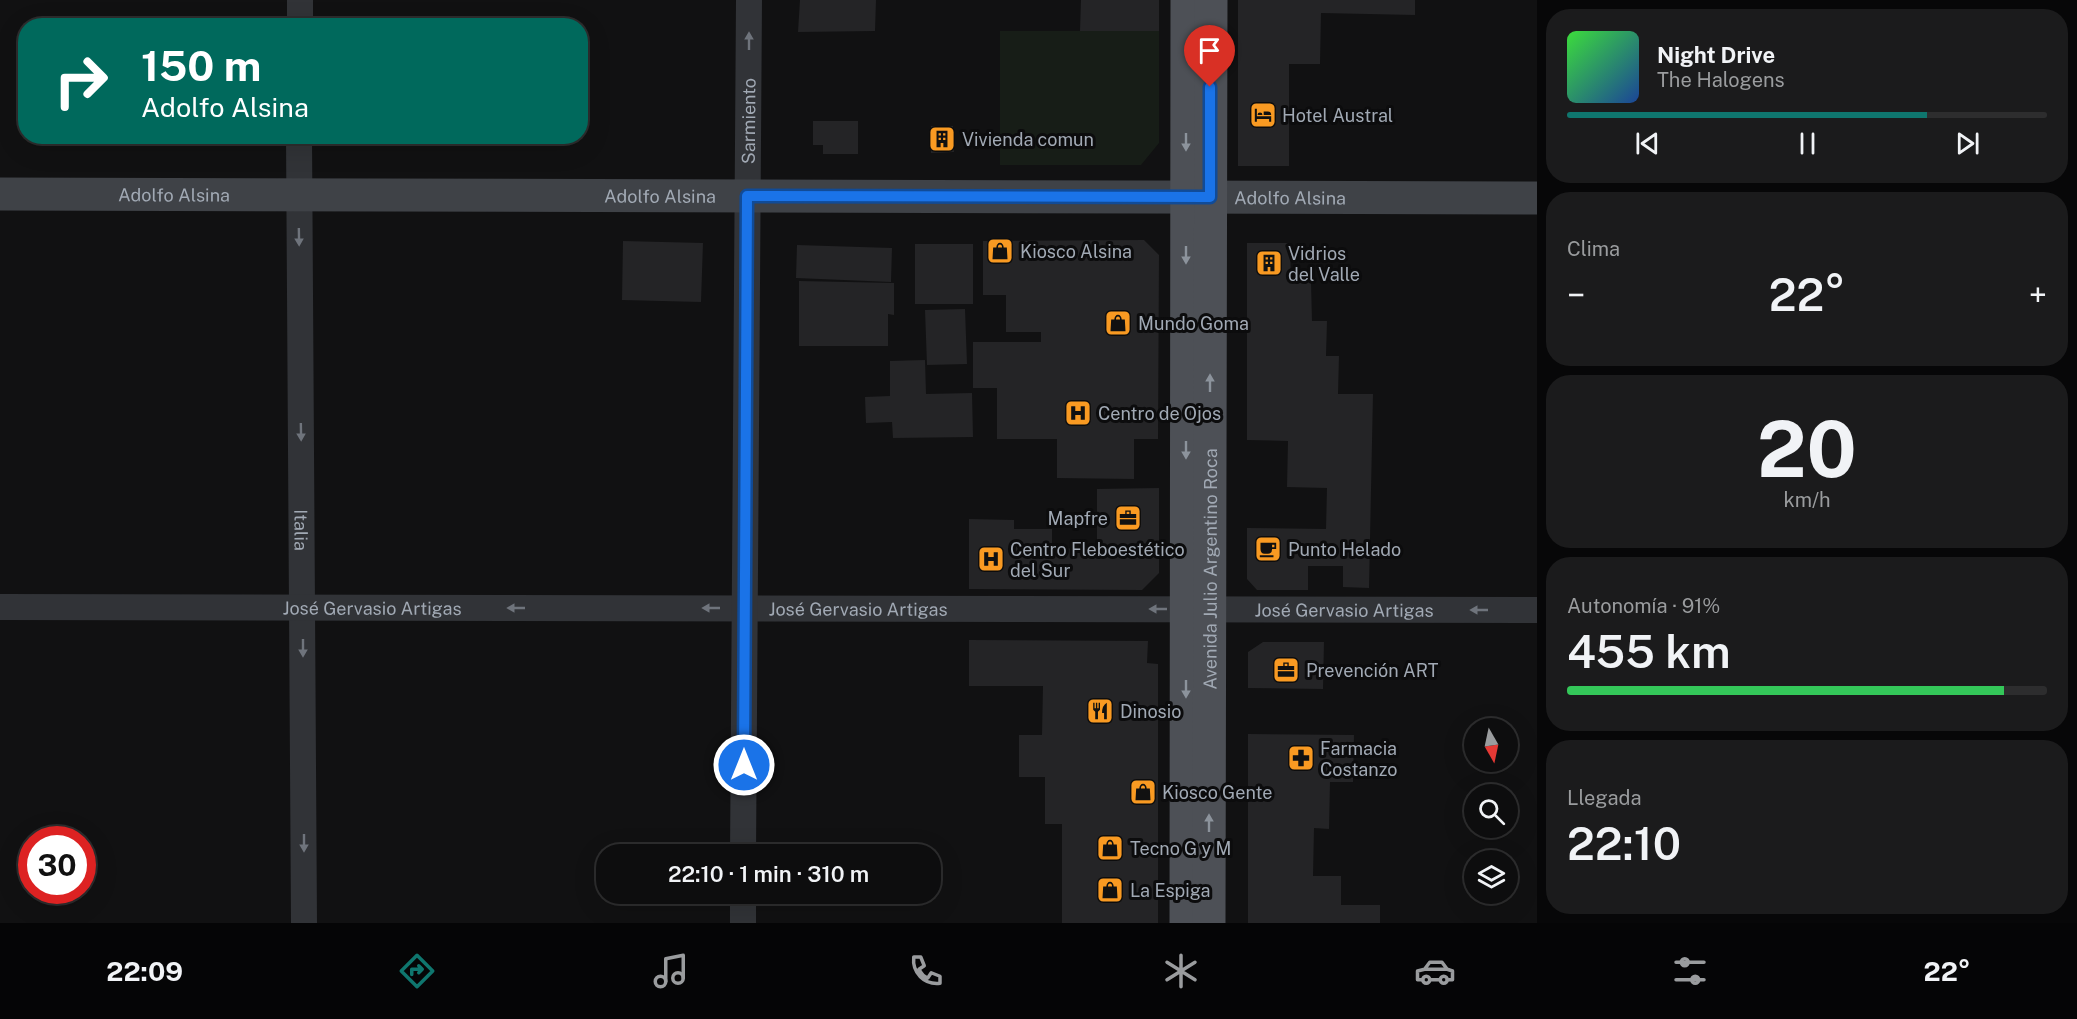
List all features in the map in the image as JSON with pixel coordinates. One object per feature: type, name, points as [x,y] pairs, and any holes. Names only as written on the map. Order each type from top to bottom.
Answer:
[{"type":"main road","name":"Avenida Julio Argentino Roca","points":[[1187,0],[1198,197],[1198,609],[1209,923]]},
{"type":"main road","name":"Avenida Julio Argentino Roca","points":[[1198,197],[1211,0]]},
{"type":"main road","name":"Adolfo Alsina","points":[[0,195],[1537,198]]},
{"type":"main road","name":"Avenida Julio Argentino Roca","points":[[1186,923],[1198,609]]},
{"type":"street","points":[[300,0],[300,18]]},
{"type":"street","name":"Sarmiento","points":[[743,844],[749,0]]},
{"type":"street","name":"Italia","points":[[299,144],[304,923]]},
{"type":"street","name":"José Gervasio Artigas","points":[[0,607],[1537,610]]},
{"type":"street","points":[[743,904],[743,923]]},
{"type":"shaded area","points":[[1000,31],[1159,31],[1159,143],[1141,165],[1000,165]]},
{"type":"building","points":[[800,0],[876,0],[875,31],[798,32]]},
{"type":"building","points":[[1081,0],[1159,0],[1159,31],[1080,31]]},
{"type":"building","points":[[1238,0],[1415,0],[1415,15],[1321,13],[1320,64],[1289,64],[1289,166],[1238,166]]},
{"type":"building","points":[[813,121],[858,121],[858,154],[823,154],[823,145],[813,145]]},
{"type":"building","name":"Vivienda comun","points":[[931,126],[953,126],[954,152],[931,153]]},
{"type":"building","points":[[1144,240],[1159,255],[1158,439],[1134,439],[1134,479],[1057,478],[1057,439],[997,439],[997,388],[973,388],[973,342],[1041,342],[1041,332],[1006,332],[1006,295],[983,295],[983,241]]},
{"type":"building","points":[[623,241],[703,243],[701,302],[622,300]]},
{"type":"building","points":[[1247,243],[1290,243],[1291,283],[1311,282],[1312,321],[1327,321],[1326,356],[1339,356],[1338,394],[1373,394],[1369,588],[1343,587],[1343,566],[1308,566],[1308,590],[1257,590],[1247,579],[1247,528],[1326,529],[1327,488],[1287,487],[1288,441],[1247,440]]},
{"type":"building","points":[[915,244],[973,244],[973,304],[915,304]]},
{"type":"building","points":[[797,245],[892,248],[891,282],[796,278]]},
{"type":"building","points":[[799,281],[894,283],[894,315],[888,314],[888,346],[799,346]]},
{"type":"building","points":[[965,309],[967,364],[927,365],[925,310]]},
{"type":"building","points":[[925,360],[926,394],[972,393],[973,437],[893,438],[892,422],[866,423],[865,397],[890,396],[890,361]]},
{"type":"building","points":[[1159,488],[1159,573],[1142,590],[969,589],[969,519],[1014,520],[1014,529],[1052,529],[1052,548],[1097,549],[1097,489]]},
{"type":"building","points":[[969,640],[1148,641],[1147,663],[1158,664],[1158,923],[1062,923],[1062,824],[1045,824],[1045,777],[1019,777],[1019,735],[1042,735],[1043,686],[969,686]]},
{"type":"building","name":"Prevención ART","points":[[1263,642],[1324,642],[1323,689],[1248,688],[1248,652]]},
{"type":"building","points":[[1248,734],[1354,735],[1353,782],[1330,782],[1329,829],[1314,828],[1313,876],[1341,876],[1341,905],[1380,905],[1380,923],[1248,923]]},
{"type":"place","name":"Hotel Austral","points":[[1263,115]]},
{"type":"place","name":"Vivienda comun","points":[[942,139]]},
{"type":"place","name":"Kiosco Alsina","points":[[1000,251]]},
{"type":"place","name":"Vidrios del Valle","points":[[1269,263]]},
{"type":"place","name":"Mundo Goma","points":[[1118,323]]},
{"type":"place","name":"Centro de Ojos","points":[[1078,413]]},
{"type":"place","name":"Mapfre","points":[[1128,518]]},
{"type":"place","name":"Punto Helado","points":[[1268,549]]},
{"type":"place","name":"Centro Fleboestético del Sur","points":[[991,559]]},
{"type":"place","name":"Prevención ART","points":[[1286,670]]},
{"type":"place","name":"Dinosio","points":[[1100,711]]},
{"type":"place","name":"Farmacia Costanzo","points":[[1301,758]]},
{"type":"place","name":"Kiosco Gente","points":[[1143,792]]},
{"type":"place","name":"Tecno G y M","points":[[1110,848]]},
{"type":"place","name":"La Espiga","points":[[1110,890]]},
{"type":"route","points":[[744,765],[747,196],[1210,197],[1210,87]]}]
